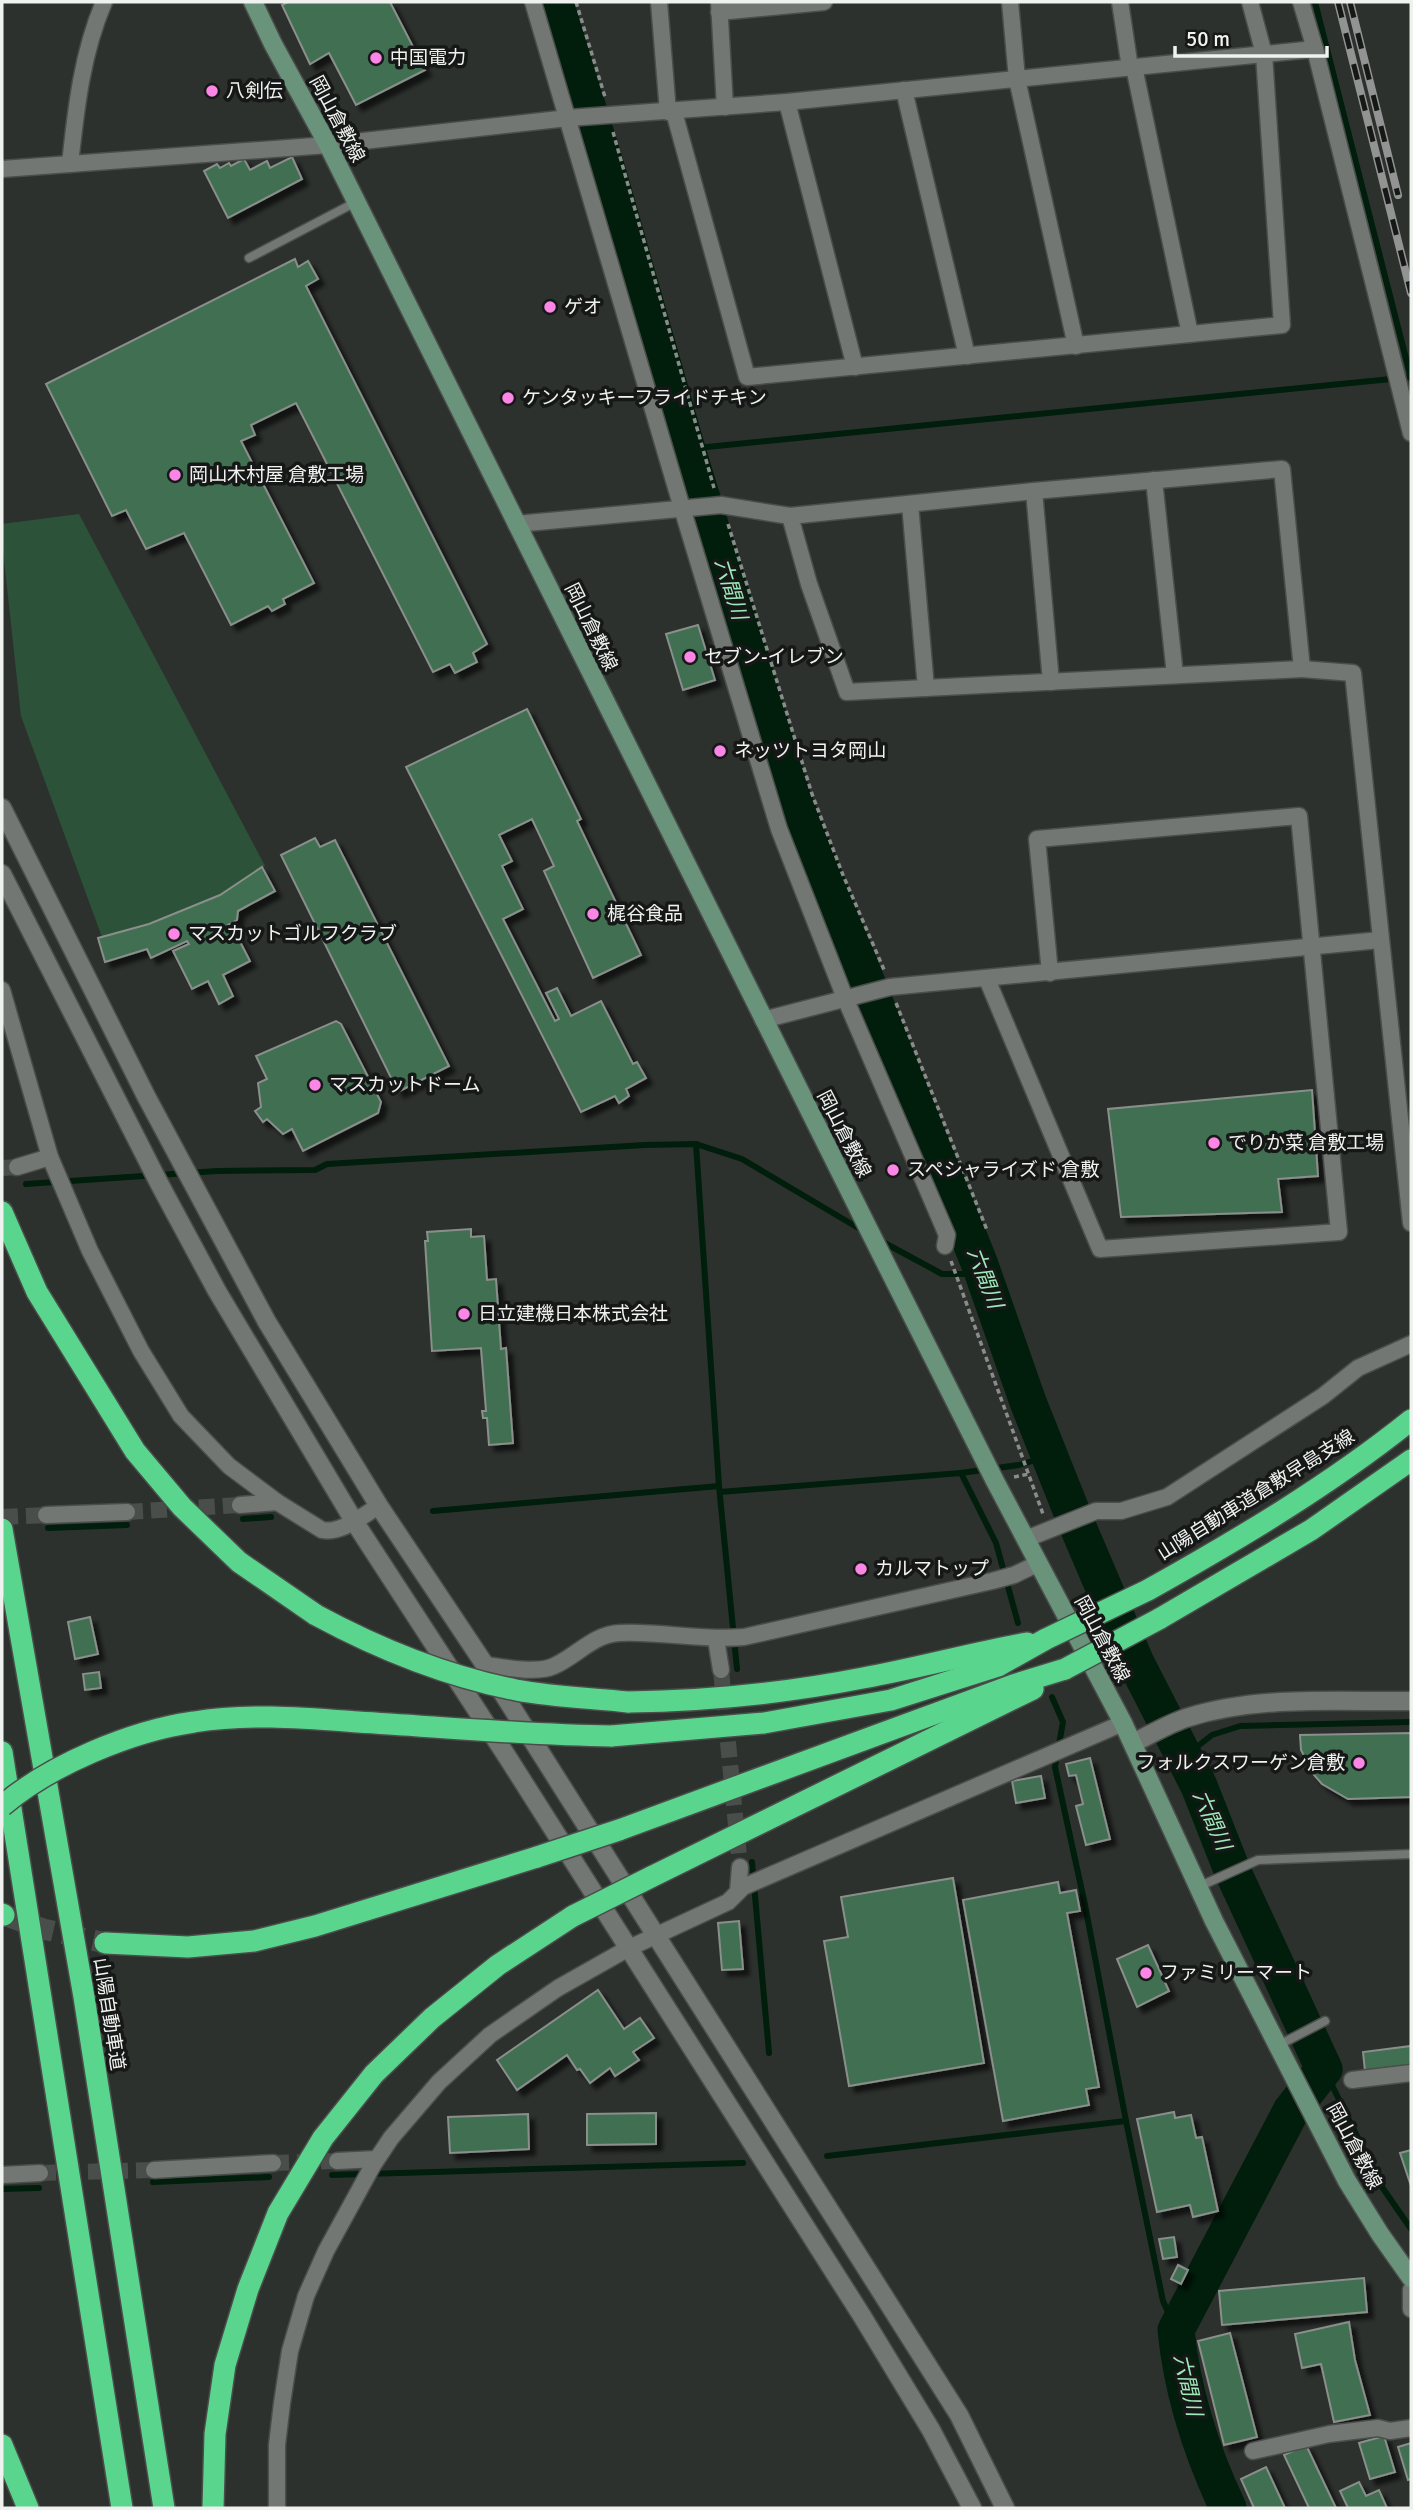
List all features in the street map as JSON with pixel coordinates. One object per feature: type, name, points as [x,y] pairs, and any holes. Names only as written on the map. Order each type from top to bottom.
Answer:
[{"type":"highway","points":[[2,1212],[37,1292],[135,1451],[182,1507],[239,1562],[316,1615],[363,1640],[442,1670],[517,1690],[628,1702],[691,1701],[765,1694],[863,1678],[1046,1639]]},
{"type":"highway","name":"山陽自動車道倉敷早島支線","points":[[1046,1639],[1148,1590],[1224,1547],[1289,1506],[1411,1420]]},
{"type":"highway","points":[[213,2508],[215,2434],[226,2365],[244,2302],[278,2213],[323,2138],[374,2074],[432,2018],[498,1965],[573,1916],[1019,1698],[1065,1669],[1159,1619],[1311,1530],[1411,1460]]},
{"type":"highway","name":"山陽自動車道","points":[[2,1529],[84,1997],[164,2508]]},
{"type":"highway","points":[[2,1806],[15,1794],[55,1770],[96,1751],[192,1722],[243,1717],[309,1719],[556,1736],[611,1736],[764,1723],[891,1700],[998,1666],[1046,1639]]},
{"type":"highway","points":[[105,1944],[188,1947],[254,1941],[315,1926],[619,1830],[999,1690],[1065,1669]]},
{"type":"highway","points":[[2,1752],[122,2508]]},
{"type":"highway","points":[[2,2445],[29,2508]]},
{"type":"main road","name":"岡山倉敷線","points":[[253,2],[328,145],[989,1468],[1123,1723],[1140,1740],[1198,1887],[1284,2042],[1294,2078],[1348,2181],[1411,2278]]},
{"type":"street","points":[[70,164],[88,44],[104,2]]},
{"type":"street","points":[[533,2],[573,118],[779,829],[947,1235],[945,1246]]},
{"type":"street","points":[[659,2],[671,112],[747,377],[1283,325],[1264,54],[1250,2]]},
{"type":"street","points":[[725,107],[719,7],[824,2]]},
{"type":"street","points":[[1010,2],[1017,79],[1076,346]]},
{"type":"street","points":[[1120,2],[1190,334]]},
{"type":"street","points":[[1301,2],[1411,433]]},
{"type":"street","points":[[2,169],[328,145],[573,118],[787,102],[1315,49]]},
{"type":"street","points":[[904,90],[967,356]]},
{"type":"street","points":[[787,102],[855,367]]},
{"type":"street","points":[[516,524],[721,505],[790,516],[1282,469],[1302,669]]},
{"type":"street","points":[[1154,481],[1175,675]]},
{"type":"street","points":[[1034,491],[1051,682]]},
{"type":"street","points":[[910,504],[926,688]]},
{"type":"street","points":[[790,516],[809,584],[847,692],[1302,669],[1353,673],[1380,940],[1405,1101],[1411,1223]]},
{"type":"street","points":[[2,809],[182,1163],[267,1322],[379,1506],[485,1665],[959,2415],[1005,2508]]},
{"type":"street","points":[[987,979],[1100,1249],[1339,1232],[1299,816],[1037,839],[1050,973]]},
{"type":"street","points":[[2,874],[149,1164],[217,1291],[354,1521],[508,1758],[862,2316],[931,2430],[972,2508]]},
{"type":"street","points":[[763,1020],[888,987],[1380,940]]},
{"type":"street","points":[[2,990],[53,1165],[63,1189],[90,1251],[141,1351],[181,1416],[229,1466],[277,1502],[322,1530],[330,1532],[379,1506]]},
{"type":"street","points":[[17,1167],[53,1165]]},
{"type":"street","points":[[1026,1539],[1096,1511],[1121,1511],[1167,1497],[1323,1396],[1359,1368],[1411,1344]]},
{"type":"street","points":[[240,1505],[277,1502]]},
{"type":"street","points":[[46,1515],[127,1512]]},
{"type":"street","points":[[485,1665],[521,1670],[552,1667],[592,1640],[618,1633],[719,1639],[744,1637],[992,1581],[1014,1575],[1039,1563]]},
{"type":"street","points":[[719,1639],[720,1670]]},
{"type":"street","points":[[1140,1740],[1183,1719],[1264,1703],[1411,1701]]},
{"type":"street","points":[[276,2508],[277,2445],[290,2351],[306,2296],[326,2251],[375,2162],[391,2138],[439,2082],[490,2035],[558,1988],[627,1949],[729,1902],[740,1890],[762,1878],[1123,1723]]},
{"type":"street","points":[[740,1867],[740,1890]]},
{"type":"street","points":[[1352,2080],[1411,2073]]},
{"type":"street","points":[[337,2161],[375,2162]]},
{"type":"street","points":[[154,2170],[273,2163]]},
{"type":"street","points":[[2,2175],[40,2173]]},
{"type":"street","points":[[1411,2290],[1411,2309]]},
{"type":"street","points":[[1253,2451],[1329,2434],[1378,2428],[1390,2431],[1411,2428]]},
{"type":"lane","points":[[248,258],[356,202]]},
{"type":"lane","points":[[1198,1887],[1258,1860],[1411,1854]]},
{"type":"lane","points":[[1284,2042],[1325,2021]]},
{"type":"path","points":[[576,2],[699,440],[812,794],[986,1230]]},
{"type":"path","points":[[951,1262],[1027,1469],[1055,1526]]},
{"type":"green space","name":"マスカットゴルフクラブ","points":[[79,514],[265,866],[220,895],[150,924],[102,937],[21,716],[2,541],[2,524]]},
{"type":"building","name":"中国電力","points":[[288,2],[390,2],[425,70],[356,105],[329,53],[310,64],[282,5]]},
{"type":"building","points":[[292,157],[302,179],[228,218],[204,171],[217,164],[220,168],[229,163],[231,166],[244,159],[250,170],[267,161],[270,168]]},
{"type":"building","name":"岡山木村屋 倉敷工場","points":[[295,259],[298,267],[308,261],[318,279],[306,286],[487,644],[473,653],[477,662],[455,673],[450,664],[433,672],[296,403],[251,425],[255,435],[241,441],[314,583],[283,599],[285,604],[272,611],[268,606],[231,625],[184,533],[146,549],[126,510],[112,516],[46,384]]},
{"type":"building","name":"セブン-イレブン","points":[[698,625],[715,680],[683,690],[666,634]]},
{"type":"building","name":"梶谷食品","points":[[527,709],[581,819],[577,821],[641,955],[593,978],[544,871],[554,866],[532,819],[499,835],[512,861],[502,866],[523,909],[503,919],[555,1021],[559,1019],[546,993],[557,988],[571,1016],[601,1001],[633,1064],[637,1062],[646,1078],[626,1089],[629,1096],[619,1103],[615,1096],[581,1112],[406,767]]},
{"type":"building","points":[[315,838],[320,847],[335,840],[449,1066],[398,1092],[281,855]]},
{"type":"building","name":"マスカットゴルフクラブ","points":[[262,867],[275,891],[238,911],[237,920],[228,925],[230,931],[234,930],[250,961],[223,975],[233,996],[219,1004],[208,981],[192,989],[173,951],[189,944],[187,941],[151,958],[147,949],[105,962],[98,938],[149,924],[220,895]]},
{"type":"building","name":"マスカットドーム","points":[[336,1021],[341,1024],[381,1102],[378,1113],[303,1151],[292,1129],[283,1134],[267,1119],[263,1122],[255,1111],[261,1107],[258,1083],[267,1079],[256,1056]]},
{"type":"building","name":"でりか菜 倉敷工場","points":[[1312,1090],[1318,1176],[1278,1179],[1282,1212],[1121,1217],[1108,1109]]},
{"type":"building","name":"日立建機日本株式会社","points":[[471,1229],[471,1237],[484,1236],[487,1280],[496,1279],[501,1349],[506,1348],[513,1443],[489,1445],[487,1418],[483,1418],[482,1411],[486,1411],[481,1348],[432,1351],[425,1241],[428,1241],[427,1232]]},
{"type":"building","points":[[90,1617],[98,1654],[75,1659],[68,1622]]},
{"type":"building","points":[[99,1672],[101,1688],[85,1690],[83,1674]]},
{"type":"building","name":"フォルクスワーゲン倉敷","points":[[1411,1733],[1411,1797],[1348,1799],[1322,1784],[1301,1750],[1300,1735]]},
{"type":"building","points":[[1090,1758],[1110,1839],[1086,1845],[1076,1806],[1083,1804],[1076,1775],[1069,1776],[1066,1764]]},
{"type":"building","points":[[1041,1776],[1045,1798],[1016,1803],[1012,1781]]},
{"type":"building","points":[[953,1878],[984,2063],[849,2086],[824,1941],[848,1937],[841,1897]]},
{"type":"building","points":[[1058,1882],[1060,1893],[1076,1890],[1080,1911],[1067,1913],[1099,2087],[1086,2089],[1089,2105],[1003,2121],[963,1900]]},
{"type":"building","points":[[739,1921],[743,1969],[722,1970],[718,1923]]},
{"type":"building","points":[[1148,1945],[1169,1991],[1137,2007],[1117,1959]]},
{"type":"building","points":[[598,1990],[624,2029],[640,2018],[654,2038],[633,2052],[639,2060],[615,2076],[610,2068],[590,2083],[567,2055],[517,2090],[497,2060]]},
{"type":"building","points":[[1411,2046],[1411,2065],[1365,2071],[1363,2052]]},
{"type":"building","points":[[1174,2112],[1175,2118],[1191,2115],[1196,2138],[1202,2137],[1218,2211],[1193,2217],[1190,2205],[1157,2212],[1137,2119]]},
{"type":"building","points":[[656,2113],[656,2144],[587,2145],[587,2114]]},
{"type":"building","points":[[528,2114],[529,2149],[450,2153],[448,2117]]},
{"type":"building","points":[[1411,2150],[1411,2186],[1400,2153]]},
{"type":"building","points":[[1174,2237],[1177,2257],[1163,2259],[1159,2239]]},
{"type":"building","points":[[1178,2265],[1188,2270],[1181,2284],[1171,2279]]},
{"type":"building","points":[[1364,2278],[1367,2312],[1222,2325],[1219,2291]]},
{"type":"building","points":[[1349,2322],[1355,2360],[1370,2415],[1334,2422],[1321,2364],[1302,2368],[1295,2334]]},
{"type":"building","points":[[1230,2333],[1257,2437],[1224,2445],[1198,2341]]},
{"type":"building","points":[[1384,2436],[1395,2472],[1370,2479],[1359,2443]]},
{"type":"building","points":[[1411,2443],[1411,2479],[1408,2480],[1398,2447]]},
{"type":"building","points":[[1306,2445],[1336,2508],[1309,2508],[1284,2455]]},
{"type":"building","points":[[1266,2467],[1285,2508],[1254,2508],[1241,2479]]},
{"type":"building","points":[[1359,2482],[1366,2496],[1379,2490],[1387,2508],[1348,2508],[1340,2491]]},
{"type":"waterway","name":"六間川","points":[[555,2],[793,798],[980,1265],[1028,1402],[1075,1520],[1136,1663],[1199,1786],[1232,1870],[1324,2069],[1291,2111],[1176,2330],[1194,2421],[1228,2508]]},
{"type":"waterway","points":[[1315,2],[1411,378]]},
{"type":"waterway","points":[[687,449],[1411,377]]},
{"type":"waterway","points":[[696,1144],[719,1486],[737,1669]]},
{"type":"waterway","points":[[26,1184],[217,1171],[315,1170],[327,1164],[696,1144],[742,1159],[865,1232]]},
{"type":"waterway","points":[[881,1241],[942,1274],[964,1274],[980,1265]]},
{"type":"waterway","points":[[961,1473],[1019,1465],[1049,1456]]},
{"type":"waterway","points":[[720,1492],[961,1473],[996,1543],[1018,1623]]},
{"type":"waterway","points":[[433,1511],[719,1486]]},
{"type":"waterway","points":[[243,1519],[271,1517]]},
{"type":"waterway","points":[[48,1528],[127,1525]]},
{"type":"waterway","points":[[1052,1697],[1063,1722],[1055,1767],[1163,2301],[1176,2330]]},
{"type":"waterway","points":[[1184,1757],[1212,1735],[1240,1726],[1411,1722]]},
{"type":"waterway","points":[[752,1862],[769,2053]]},
{"type":"waterway","points":[[1324,2069],[1382,2187],[1411,2229]]},
{"type":"waterway","points":[[827,2156],[1126,2121]]},
{"type":"waterway","points":[[332,2175],[743,2163]]},
{"type":"waterway","points":[[153,2182],[269,2177]]},
{"type":"waterway","points":[[2,2189],[39,2188]]},
{"type":"tunnel","points":[[2,1168],[17,1167]]},
{"type":"tunnel","points":[[127,1512],[240,1505]]},
{"type":"tunnel","points":[[2,1517],[46,1515]]},
{"type":"tunnel","points":[[721,1670],[740,1867]]},
{"type":"tunnel","points":[[4,1915],[43,1929],[105,1943]]},
{"type":"tunnel","points":[[273,2163],[337,2161]]},
{"type":"tunnel","points":[[40,2173],[154,2170]]},
{"type":"railway","points":[[1338,2],[1411,293]]},
{"type":"railway","points":[[1350,2],[1398,195]]},
{"type":"place","name":"中国電力","points":[[376,58]]},
{"type":"place","name":"八剣伝","points":[[212,91]]},
{"type":"place","name":"ゲオ","points":[[550,307]]},
{"type":"place","name":"ケンタッキーフライドチキン","points":[[508,398]]},
{"type":"place","name":"岡山木村屋 倉敷工場","points":[[175,475]]},
{"type":"place","name":"セブン-イレブン","points":[[690,657]]},
{"type":"place","name":"ネッツトヨタ岡山","points":[[720,751]]},
{"type":"place","name":"梶谷食品","points":[[593,914]]},
{"type":"place","name":"マスカットゴルフクラブ","points":[[174,934]]},
{"type":"place","name":"マスカットドーム","points":[[315,1085]]},
{"type":"place","name":"でりか菜 倉敷工場","points":[[1214,1143]]},
{"type":"place","name":"スペシャライズド 倉敷","points":[[893,1170]]},
{"type":"place","name":"日立建機日本株式会社","points":[[464,1314]]},
{"type":"place","name":"カルマトップ","points":[[861,1569]]},
{"type":"place","name":"フォルクスワーゲン倉敷","points":[[1359,1763]]},
{"type":"place","name":"ファミリーマート","points":[[1146,1973]]}]
